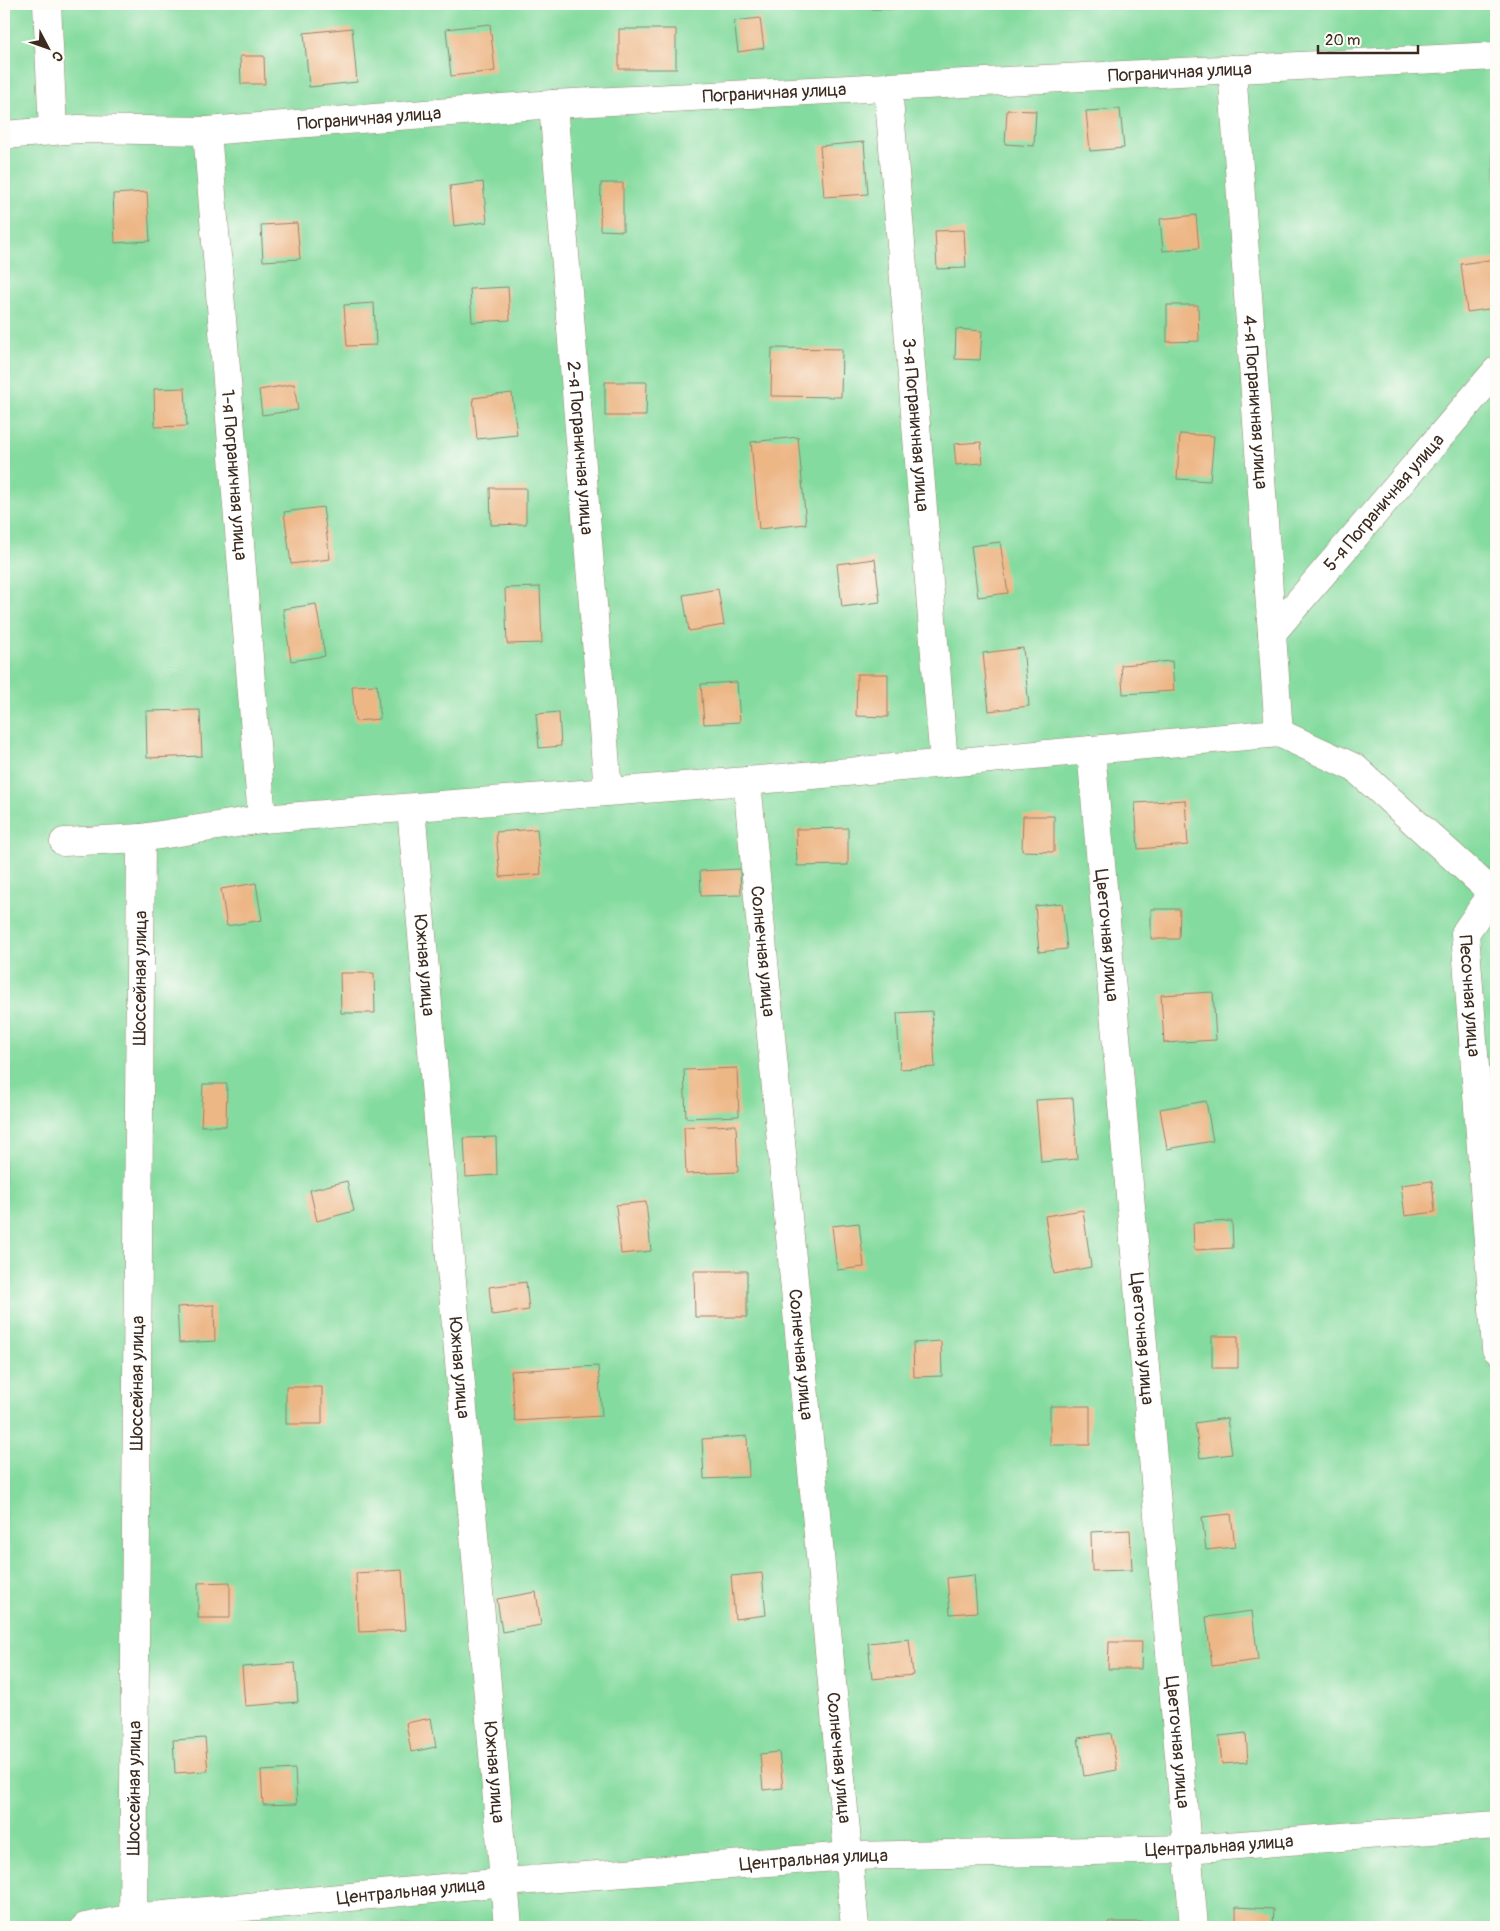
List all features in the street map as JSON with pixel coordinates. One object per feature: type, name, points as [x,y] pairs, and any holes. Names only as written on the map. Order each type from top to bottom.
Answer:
[{"type":"street","points":[[47,4],[65,130]]},
{"type":"street","name":"Пограничная улица","points":[[4,135],[65,130],[206,131],[553,104],[1496,56]]},
{"type":"street","name":"4-я Пограничная улица","points":[[1232,69],[1279,733]]},
{"type":"street","name":"3-я Пограничная улица","points":[[888,87],[944,763]]},
{"type":"street","name":"2-я Пограничная улица","points":[[553,104],[608,791]]},
{"type":"street","name":"1-я Пограничная улица","points":[[206,131],[262,819]]},
{"type":"street","name":"5-я Пограничная улица","points":[[1272,633],[1496,371]]},
{"type":"street","points":[[64,842],[141,838],[262,819],[747,781],[1279,733],[1355,768],[1495,894]]},
{"type":"street","name":"Цветочная улица","points":[[1091,750],[1194,1927]]},
{"type":"street","name":"Солнечная улица","points":[[747,781],[850,1856],[855,1927]]},
{"type":"street","name":"Южная улица","points":[[411,808],[508,1927]]},
{"type":"street","name":"Шоссейная улица","points":[[133,1922],[141,838]]},
{"type":"street","name":"Песочная улица","points":[[1495,894],[1465,933],[1496,1349]]},
{"type":"street","name":"Центральная улица","points":[[84,1927],[505,1882],[850,1856],[1187,1849],[1496,1825]]},
{"type":"green space","points":[[4,4],[1496,4],[1496,1927],[4,1927]]},
{"type":"building","points":[[871,4],[894,4],[894,9],[871,9]]},
{"type":"building","points":[[760,18],[764,48],[738,52],[734,21]]},
{"type":"building","points":[[490,24],[495,71],[451,76],[446,29]]},
{"type":"building","points":[[352,28],[357,82],[309,87],[304,33]]},
{"type":"building","points":[[619,29],[676,29],[676,69],[619,69]]},
{"type":"building","points":[[240,56],[264,56],[265,84],[241,84]]},
{"type":"building","points":[[1120,109],[1124,148],[1090,151],[1086,111]]},
{"type":"building","points":[[1007,110],[1036,111],[1034,146],[1005,144]]},
{"type":"building","points":[[864,142],[868,194],[824,197],[820,146]]},
{"type":"building","points":[[483,182],[487,222],[454,226],[450,186]]},
{"type":"building","points":[[601,183],[623,183],[623,231],[600,230]]},
{"type":"building","points":[[147,192],[150,241],[115,243],[113,194]]},
{"type":"building","points":[[1196,215],[1199,248],[1163,251],[1160,219]]},
{"type":"building","points":[[297,223],[300,259],[263,261],[261,225]]},
{"type":"building","points":[[964,230],[966,268],[937,269],[935,231]]},
{"type":"building","points":[[1496,259],[1496,308],[1467,312],[1461,264]]},
{"type":"building","points":[[508,287],[510,320],[472,322],[470,289]]},
{"type":"building","points":[[374,303],[376,345],[347,346],[344,305]]},
{"type":"building","points":[[1167,305],[1198,305],[1199,341],[1167,342]]},
{"type":"building","points":[[956,329],[982,331],[980,360],[955,359]]},
{"type":"building","points":[[772,348],[842,349],[841,397],[771,396]]},
{"type":"building","points":[[605,382],[647,382],[646,416],[605,416]]},
{"type":"building","points":[[294,384],[298,410],[262,415],[259,390]]},
{"type":"building","points":[[185,388],[187,426],[155,427],[154,389]]},
{"type":"building","points":[[512,393],[517,435],[477,439],[473,398]]},
{"type":"building","points":[[1180,434],[1214,436],[1210,481],[1177,479]]},
{"type":"building","points":[[798,437],[806,524],[759,529],[751,442]]},
{"type":"building","points":[[981,442],[983,463],[956,465],[954,444]]},
{"type":"building","points":[[490,488],[526,488],[526,524],[491,525]]},
{"type":"building","points":[[323,507],[330,559],[291,564],[284,512]]},
{"type":"building","points":[[1000,542],[1008,593],[978,597],[971,546]]},
{"type":"building","points":[[875,559],[880,602],[842,607],[837,564]]},
{"type":"building","points":[[540,587],[542,643],[507,644],[505,588]]},
{"type":"building","points":[[718,589],[724,625],[689,631],[683,595]]},
{"type":"building","points":[[316,604],[325,656],[291,661],[283,609]]},
{"type":"building","points":[[1023,648],[1029,706],[989,711],[983,653]]},
{"type":"building","points":[[1172,661],[1174,691],[1123,694],[1121,665]]},
{"type":"building","points":[[857,674],[888,674],[888,717],[856,716]]},
{"type":"building","points":[[737,682],[740,722],[704,724],[701,684]]},
{"type":"building","points":[[377,685],[380,719],[355,721],[352,686]]},
{"type":"building","points":[[200,710],[202,756],[147,758],[146,711]]},
{"type":"building","points":[[559,712],[561,746],[539,748],[536,714]]},
{"type":"building","points":[[1185,800],[1188,845],[1138,849],[1135,803]]},
{"type":"building","points":[[1023,816],[1054,816],[1054,852],[1022,851]]},
{"type":"building","points":[[848,828],[848,865],[797,866],[796,829]]},
{"type":"building","points":[[537,829],[541,874],[500,877],[496,832]]},
{"type":"building","points":[[740,869],[741,895],[701,896],[700,871]]},
{"type":"building","points":[[256,883],[262,920],[227,926],[221,889]]},
{"type":"building","points":[[1062,903],[1067,949],[1039,952],[1035,906]]},
{"type":"building","points":[[1151,909],[1180,909],[1179,939],[1151,939]]},
{"type":"building","points":[[340,973],[374,973],[375,1013],[341,1013]]},
{"type":"building","points":[[1213,992],[1216,1040],[1164,1043],[1161,995]]},
{"type":"building","points":[[932,1011],[935,1067],[900,1069],[897,1013]]},
{"type":"building","points":[[737,1068],[739,1116],[686,1118],[684,1070]]},
{"type":"building","points":[[203,1084],[227,1084],[226,1126],[201,1126]]},
{"type":"building","points":[[1073,1098],[1077,1159],[1041,1162],[1036,1100]]},
{"type":"building","points":[[1206,1101],[1213,1141],[1167,1149],[1160,1109]]},
{"type":"building","points":[[736,1125],[738,1172],[686,1174],[684,1127]]},
{"type":"building","points":[[496,1137],[497,1175],[466,1177],[464,1138]]},
{"type":"building","points":[[347,1181],[354,1211],[317,1221],[310,1190]]},
{"type":"building","points":[[1432,1181],[1435,1212],[1405,1216],[1401,1185]]},
{"type":"building","points":[[646,1202],[651,1251],[621,1254],[616,1205]]},
{"type":"building","points":[[1083,1210],[1091,1267],[1054,1274],[1045,1216]]},
{"type":"building","points":[[1232,1221],[1233,1248],[1194,1250],[1193,1223]]},
{"type":"building","points":[[859,1223],[864,1267],[837,1270],[832,1226]]},
{"type":"building","points":[[694,1271],[747,1271],[747,1317],[695,1317]]},
{"type":"building","points":[[526,1282],[529,1310],[492,1315],[489,1287]]},
{"type":"building","points":[[214,1305],[215,1341],[179,1343],[177,1307]]},
{"type":"building","points":[[1212,1336],[1238,1336],[1238,1368],[1212,1368]]},
{"type":"building","points":[[941,1341],[942,1376],[914,1377],[913,1343]]},
{"type":"building","points":[[598,1366],[602,1416],[515,1421],[511,1371]]},
{"type":"building","points":[[286,1387],[322,1387],[322,1424],[286,1424]]},
{"type":"building","points":[[1050,1406],[1090,1406],[1090,1445],[1050,1445]]},
{"type":"building","points":[[1227,1418],[1232,1454],[1200,1458],[1195,1423]]},
{"type":"building","points":[[747,1436],[749,1477],[704,1479],[702,1439]]},
{"type":"building","points":[[1231,1514],[1235,1547],[1206,1550],[1202,1517]]},
{"type":"building","points":[[1130,1530],[1132,1570],[1092,1571],[1091,1532]]},
{"type":"building","points":[[402,1570],[406,1630],[359,1632],[356,1573]]},
{"type":"building","points":[[762,1573],[766,1615],[735,1619],[731,1576]]},
{"type":"building","points":[[974,1575],[977,1612],[950,1614],[947,1578]]},
{"type":"building","points":[[230,1582],[230,1618],[198,1618],[198,1583]]},
{"type":"building","points":[[536,1592],[541,1625],[502,1632],[497,1599]]},
{"type":"building","points":[[1252,1611],[1258,1660],[1212,1666],[1206,1617]]},
{"type":"building","points":[[909,1639],[913,1675],[872,1679],[868,1643]]},
{"type":"building","points":[[1109,1642],[1142,1642],[1141,1669],[1108,1669]]},
{"type":"building","points":[[295,1663],[298,1702],[245,1706],[242,1667]]},
{"type":"building","points":[[431,1718],[436,1747],[411,1752],[406,1723]]},
{"type":"building","points":[[1111,1733],[1117,1770],[1084,1776],[1078,1738]]},
{"type":"building","points":[[1246,1733],[1248,1762],[1222,1764],[1219,1736]]},
{"type":"building","points":[[205,1738],[208,1771],[175,1773],[173,1740]]},
{"type":"building","points":[[779,1752],[783,1788],[763,1790],[760,1754]]},
{"type":"building","points":[[295,1769],[297,1804],[263,1805],[261,1771]]},
{"type":"building","points":[[1236,1907],[1273,1909],[1272,1927],[1236,1927]]},
{"type":"building","points":[[1108,1922],[1148,1922],[1148,1927],[1109,1927]]}]
